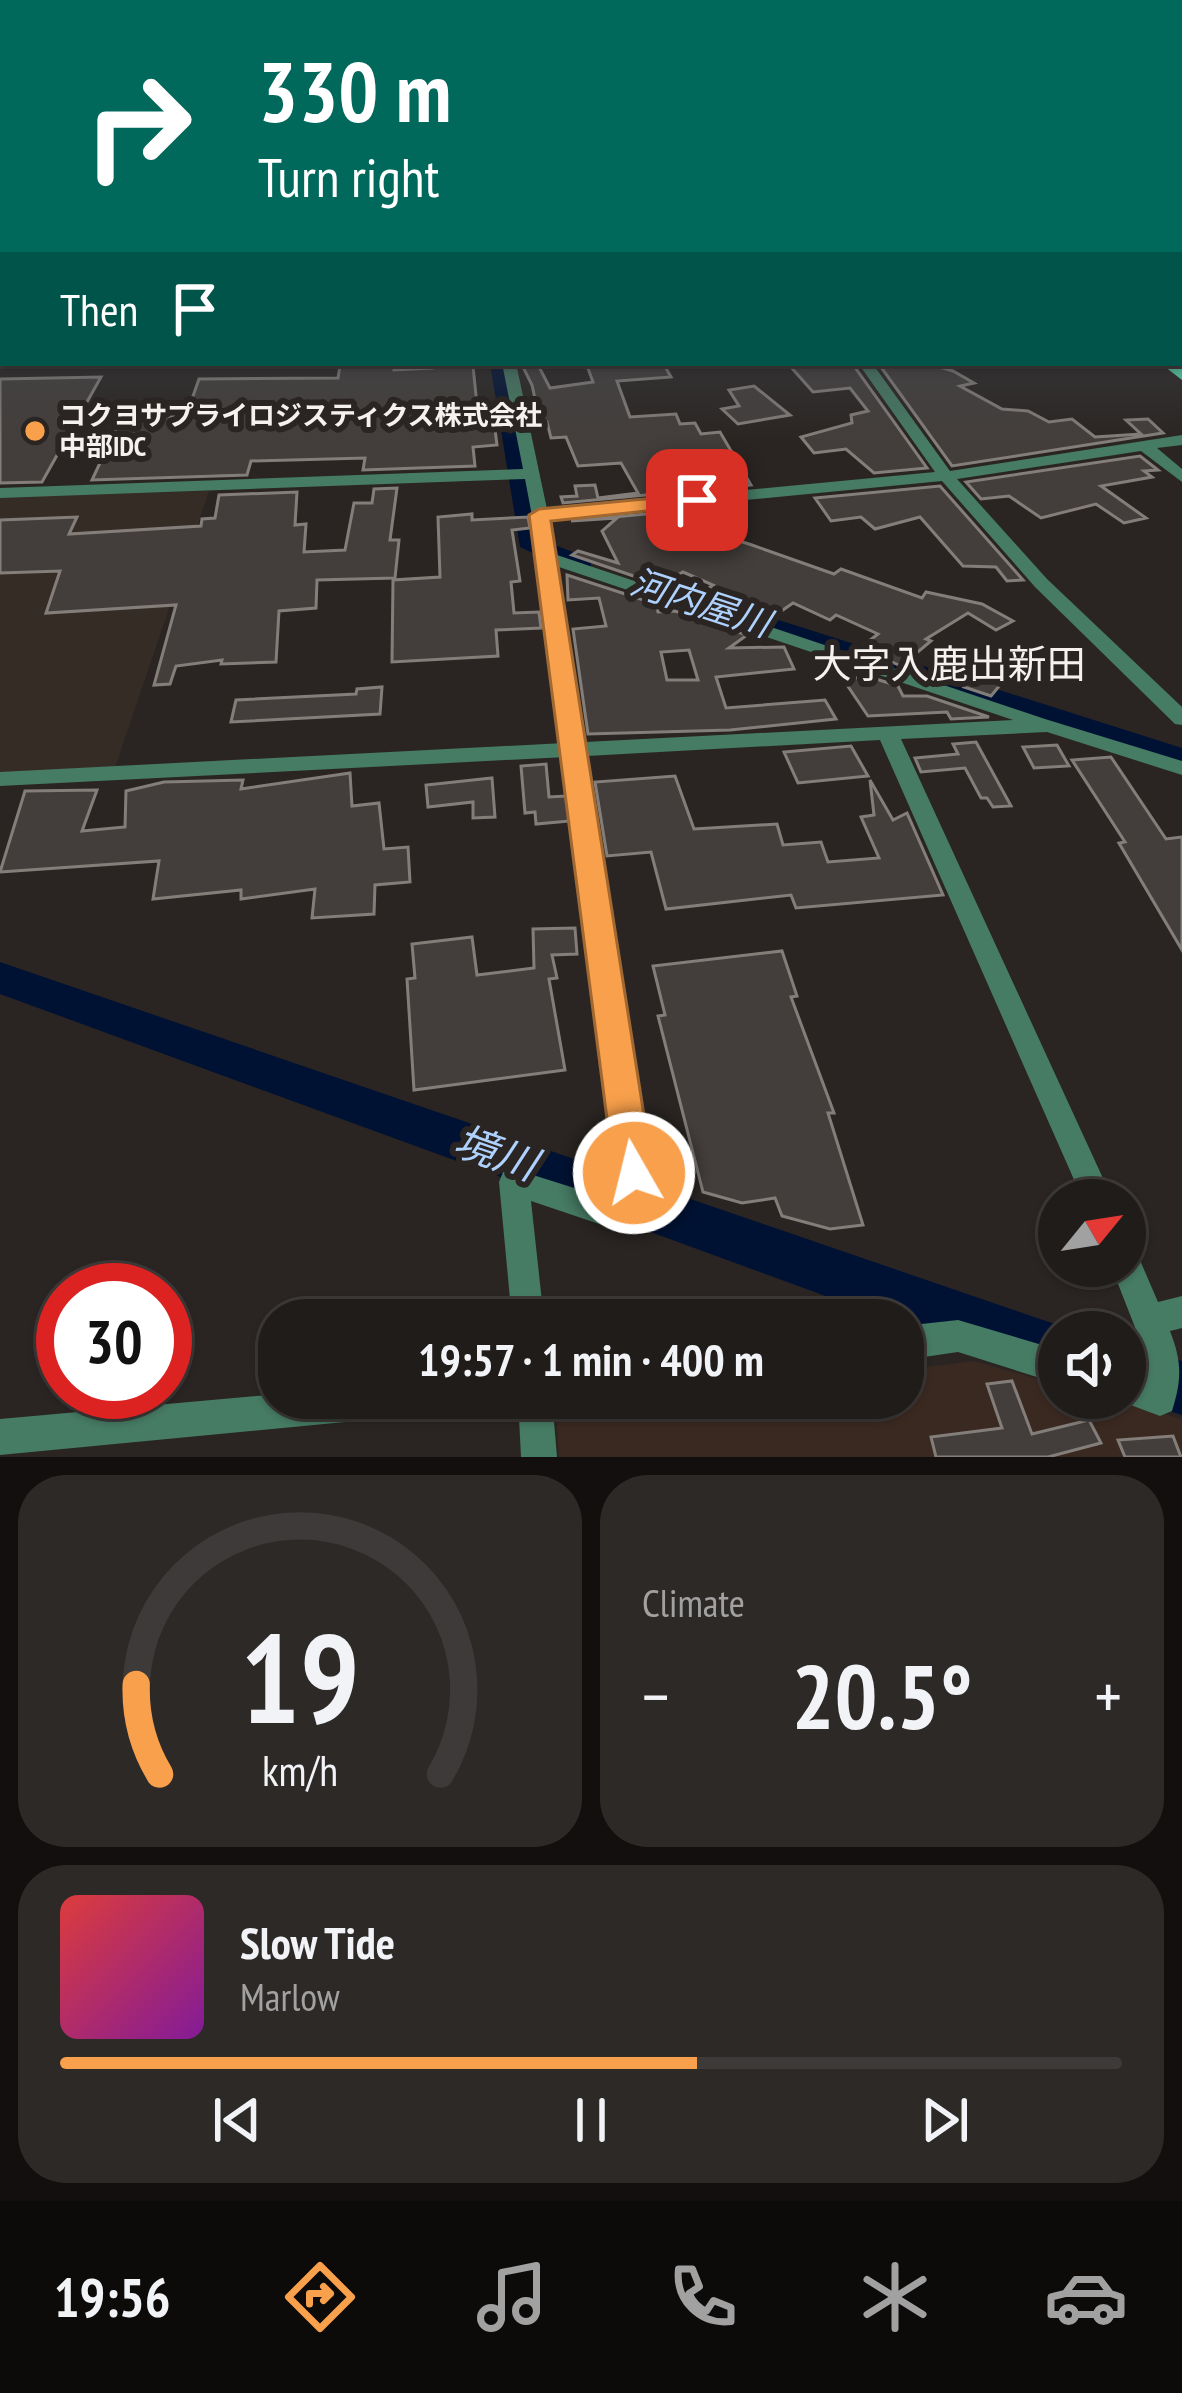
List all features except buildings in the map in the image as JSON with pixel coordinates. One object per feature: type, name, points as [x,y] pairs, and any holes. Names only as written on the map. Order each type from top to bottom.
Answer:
[{"type":"street","points":[[509,366],[549,558],[634,1173],[614,1215],[514,1182],[526,1299]]},
{"type":"street","points":[[868,366],[946,476],[1041,583],[1182,719]]},
{"type":"street","points":[[539,515],[946,476],[1182,440]]},
{"type":"street","points":[[1142,444],[1182,477]]},
{"type":"street","points":[[0,494],[528,474]]},
{"type":"street","points":[[549,558],[1182,768]]},
{"type":"street","points":[[0,779],[1048,725]]},
{"type":"street","points":[[888,735],[1089,1179]]},
{"type":"street","points":[[1144,1287],[1166,1316],[1160,1399],[1146,1395]]},
{"type":"street","points":[[924,1340],[958,1336],[1038,1361]]},
{"type":"street","points":[[0,1437],[258,1413]]},
{"type":"street","points":[[536,1419],[539,1457]]},
{"type":"shaded area","points":[[209,491],[115,767],[0,773],[0,497]]},
{"type":"shaded area","points":[[974,1361],[1038,1379],[1038,1419],[1146,1419],[1146,1409],[1182,1419],[1182,1457],[559,1457],[557,1419],[924,1419],[924,1367]]},
{"type":"waterway","name":"河内屋川","points":[[502,366],[534,547],[581,565]]},
{"type":"waterway","name":"河内屋川","points":[[744,618],[1182,760]]},
{"type":"waterway","name":"境川","points":[[0,978],[895,1297],[1038,1342]]},
{"type":"waterway","name":"境川","points":[[1146,1377],[1182,1388]]},
{"type":"place","name":"コクヨサプライロジスティクス株式会社 中部IDC","points":[[35,431]]},
{"type":"district","name":"大字入鹿出新田","points":[[949,663]]},
{"type":"route","points":[[634,1173],[556,605],[539,515],[697,500]]}]
